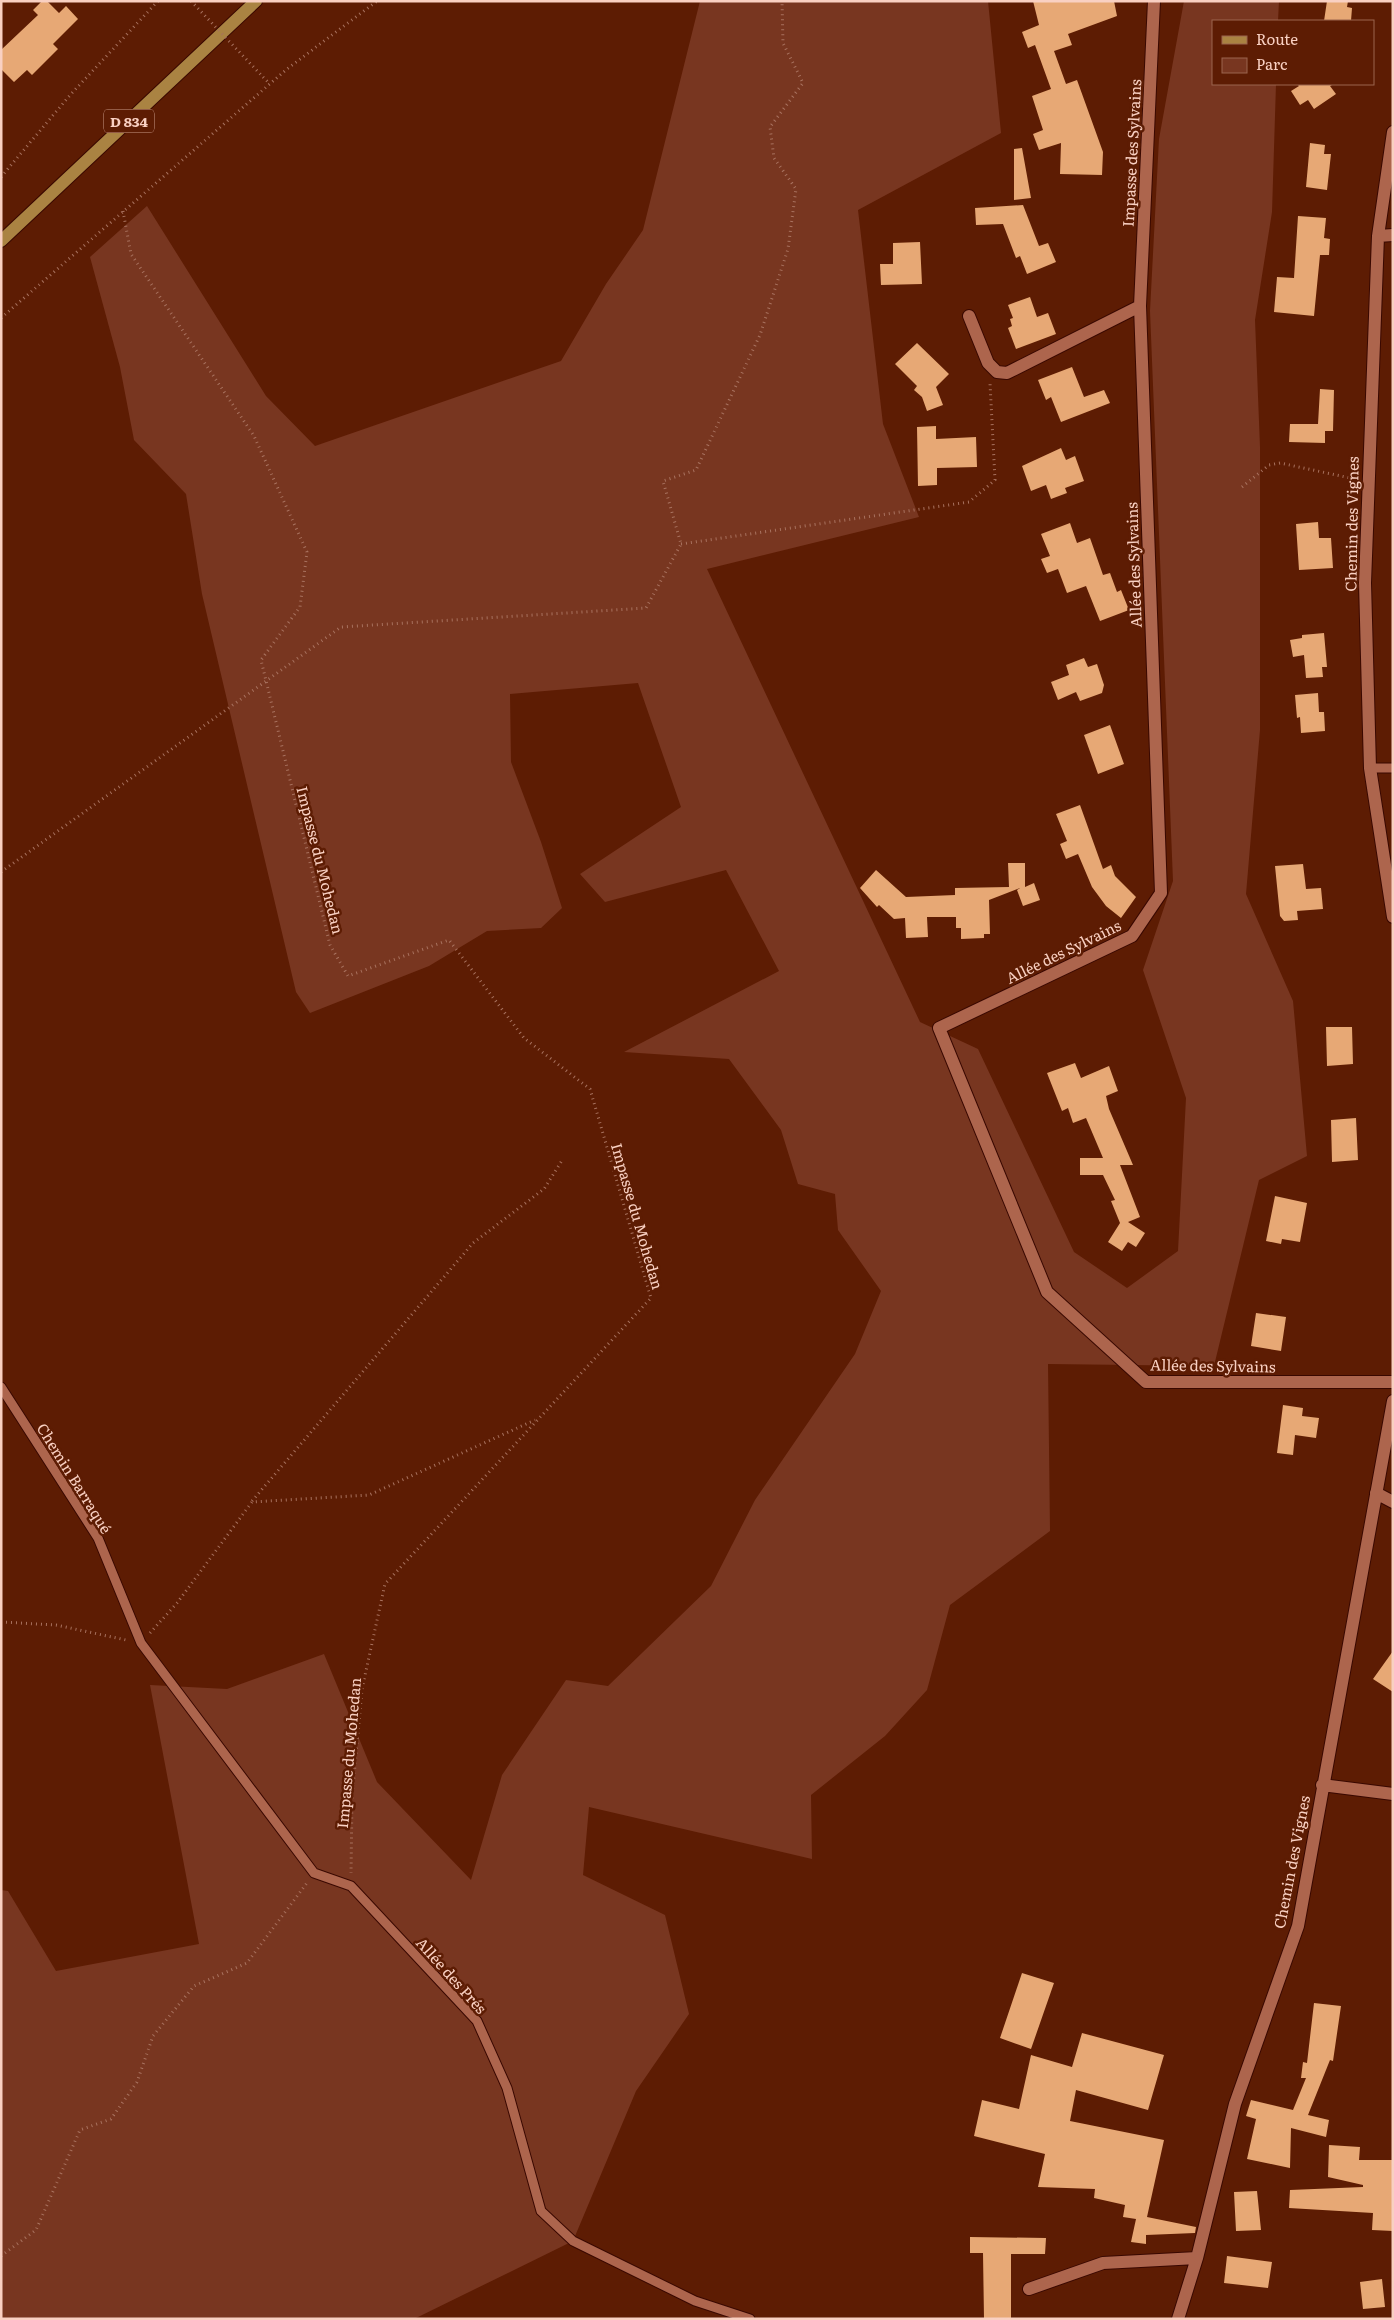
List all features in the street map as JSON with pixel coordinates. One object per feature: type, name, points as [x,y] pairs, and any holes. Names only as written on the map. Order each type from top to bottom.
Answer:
[{"type":"main road","name":"D 834","points":[[1,241],[256,1]]},
{"type":"street","name":"Impasse des Sylvains","points":[[1140,306],[1154,1]]},
{"type":"street","name":"Chemin des Vignes","points":[[1393,132],[1378,236],[1365,584],[1370,768],[1393,917]]},
{"type":"street","points":[[1378,236],[1393,235]]},
{"type":"street","points":[[969,316],[988,363],[997,372],[1007,373],[1140,306]]},
{"type":"street","name":"Allée des Sylvains","points":[[1140,306],[1161,893],[1132,936],[939,1028],[1047,1292],[1146,1382],[1393,1382]]},
{"type":"street","name":"Chemin des Vignes","points":[[1178,2319],[1197,2258],[1235,2104],[1298,1926],[1393,1401]]},
{"type":"street","points":[[1376,1492],[1393,1502]]},
{"type":"street","points":[[1322,1785],[1393,1794]]},
{"type":"street","points":[[1029,2289],[1103,2263],[1197,2258]]},
{"type":"lane","points":[[1370,768],[1393,768]]},
{"type":"lane","name":"Chemin Barraqué","points":[[1,1387],[98,1538],[141,1643]]},
{"type":"lane","points":[[141,1643],[314,1873]]},
{"type":"lane","name":"Allée des Prés","points":[[314,1873],[351,1886],[477,2021],[507,2088],[541,2211],[573,2241],[695,2301],[750,2319]]},
{"type":"path","points":[[1,177],[71,94],[158,1]]},
{"type":"path","points":[[191,1],[270,84]]},
{"type":"path","points":[[1,318],[270,84],[377,1]]},
{"type":"path","points":[[1,872],[342,627],[646,608],[681,544],[663,481],[696,470],[760,335],[788,249],[796,189],[774,158],[770,127],[803,83],[783,43],[782,1]]},
{"type":"path","name":"Impasse du Mohedan","points":[[123,211],[131,254],[254,436],[307,552],[300,607],[261,660],[330,945],[348,976],[449,940],[524,1038],[590,1089],[651,1298],[385,1584],[362,1689],[352,1798],[351,1886]]},
{"type":"path","points":[[681,544],[969,502],[995,480],[988,363]]},
{"type":"path","points":[[1242,487],[1269,465],[1280,463],[1368,482]]},
{"type":"path","points":[[1,1622],[56,1625],[141,1643],[177,1604],[252,1502],[473,1243],[544,1189],[563,1159]]},
{"type":"path","points":[[252,1502],[369,1495],[537,1419]]},
{"type":"path","points":[[1,2256],[36,2230],[80,2130],[111,2119],[137,2082],[153,2036],[194,1986],[247,1963],[314,1873]]},
{"type":"green space","points":[[700,1],[988,1],[1001,133],[858,210],[883,424],[919,517],[707,569],[920,1022],[978,1049],[1074,1252],[1127,1288],[1178,1251],[1186,1098],[1143,970],[1173,881],[1150,311],[1159,139],[1184,1],[1279,1],[1278,20],[1212,20],[1212,85],[1276,85],[1272,212],[1255,320],[1260,447],[1260,730],[1246,894],[1293,1001],[1307,1156],[1259,1180],[1214,1366],[1048,1364],[1050,1531],[950,1605],[927,1690],[885,1736],[811,1795],[812,1859],[589,1807],[583,1875],[665,1915],[689,2014],[636,2091],[573,2241],[414,2319],[1,2319],[1,1890],[8,1891],[56,1971],[199,1944],[150,1685],[227,1689],[324,1654],[377,1782],[471,1880],[502,1775],[566,1680],[608,1686],[711,1586],[755,1500],[855,1354],[881,1291],[838,1230],[835,1194],[798,1184],[781,1130],[729,1059],[624,1052],[779,971],[726,870],[605,902],[580,874],[681,807],[638,683],[510,694],[511,762],[541,842],[562,908],[541,928],[487,931],[429,966],[310,1013],[296,992],[202,594],[186,494],[134,440],[120,367],[90,257],[147,206],[266,396],[315,446],[561,361],[606,284],[643,230]]},
{"type":"building","points":[[42,1],[47,1],[59,13],[66,6],[78,19],[53,44],[58,49],[32,75],[27,70],[14,82],[1,69],[1,50],[38,15],[33,10]]},
{"type":"building","points":[[1033,1],[1114,1],[1117,16],[1068,34],[1072,45],[1054,51],[1066,84],[1077,80],[1103,152],[1102,175],[1060,174],[1061,143],[1039,150],[1033,134],[1043,130],[1032,96],[1051,89],[1035,45],[1028,48],[1022,32],[1039,25]]},
{"type":"building","points":[[1327,1],[1348,1],[1347,7],[1352,8],[1351,20],[1324,20]]},
{"type":"building","points":[[1332,85],[1330,86],[1336,94],[1314,109],[1308,100],[1300,105],[1291,91],[1299,86]]},
{"type":"building","points":[[1310,143],[1325,145],[1324,154],[1331,154],[1327,190],[1306,187]]},
{"type":"building","points":[[1022,148],[1031,198],[1014,200],[1014,149]]},
{"type":"building","points":[[1023,205],[1039,246],[1048,243],[1056,262],[1027,274],[1020,256],[1016,258],[1003,224],[976,225],[975,208]]},
{"type":"building","points":[[1298,216],[1326,218],[1324,238],[1330,239],[1329,255],[1320,255],[1314,316],[1274,312],[1277,277],[1294,278]]},
{"type":"building","points":[[920,242],[922,284],[881,285],[880,264],[893,264],[893,243]]},
{"type":"building","points":[[1030,297],[1037,317],[1048,313],[1056,334],[1016,349],[1008,328],[1012,326],[1010,319],[1013,318],[1008,305]]},
{"type":"building","points":[[917,343],[949,374],[936,387],[943,405],[927,411],[922,397],[914,390],[917,386],[895,364]]},
{"type":"building","points":[[1072,367],[1084,397],[1104,390],[1110,403],[1061,422],[1051,397],[1046,400],[1038,380]]},
{"type":"building","points":[[1320,389],[1334,390],[1333,431],[1325,431],[1325,443],[1289,442],[1290,424],[1318,424]]},
{"type":"building","points":[[936,426],[936,439],[976,437],[977,467],[937,468],[937,485],[918,486],[917,427]]},
{"type":"building","points":[[1061,448],[1066,460],[1075,456],[1084,481],[1065,488],[1067,493],[1051,499],[1046,485],[1031,491],[1022,466]]},
{"type":"building","points":[[1318,522],[1319,538],[1331,538],[1333,568],[1299,570],[1296,524]]},
{"type":"building","points":[[1070,523],[1077,543],[1090,538],[1103,575],[1110,573],[1117,592],[1121,590],[1129,610],[1100,621],[1086,586],[1067,593],[1058,569],[1047,573],[1041,559],[1050,556],[1041,534]]},
{"type":"building","points":[[1324,633],[1327,667],[1322,667],[1323,677],[1306,678],[1304,655],[1293,657],[1290,640],[1302,638],[1302,635]]},
{"type":"building","points":[[1084,658],[1088,667],[1097,664],[1104,685],[1102,693],[1080,701],[1076,692],[1058,700],[1051,682],[1069,675],[1066,665]]},
{"type":"building","points":[[1318,693],[1319,712],[1324,712],[1325,731],[1301,733],[1300,717],[1297,718],[1295,695]]},
{"type":"building","points":[[1110,725],[1124,764],[1098,774],[1084,735]]},
{"type":"building","points":[[1080,805],[1103,869],[1111,865],[1115,876],[1136,897],[1121,918],[1106,906],[1092,887],[1078,854],[1066,859],[1060,844],[1067,841],[1056,814]]},
{"type":"building","points":[[1008,863],[1025,863],[1025,887],[1034,883],[1040,900],[1023,906],[1017,890],[1020,888],[989,900],[990,934],[984,934],[984,938],[961,939],[961,928],[956,928],[956,917],[927,917],[928,937],[906,938],[905,918],[894,919],[879,905],[877,907],[860,888],[876,870],[906,897],[955,895],[955,888],[1009,887]]},
{"type":"building","points":[[1303,864],[1306,889],[1321,888],[1323,909],[1297,911],[1298,920],[1284,921],[1280,916],[1275,866]]},
{"type":"building","points":[[1326,1027],[1352,1027],[1353,1064],[1327,1066]]},
{"type":"building","points":[[1075,1063],[1081,1078],[1109,1066],[1118,1091],[1106,1096],[1109,1109],[1133,1165],[1120,1165],[1140,1217],[1128,1222],[1145,1233],[1136,1247],[1128,1242],[1122,1251],[1108,1242],[1120,1223],[1111,1201],[1115,1200],[1103,1175],[1080,1175],[1080,1158],[1103,1158],[1086,1118],[1073,1123],[1068,1108],[1062,1111],[1047,1073]]},
{"type":"building","points":[[1356,1118],[1358,1160],[1332,1162],[1331,1120]]},
{"type":"building","points":[[1275,1196],[1307,1203],[1300,1242],[1282,1239],[1281,1244],[1266,1241]]},
{"type":"building","points":[[1256,1313],[1286,1317],[1281,1351],[1251,1346]]},
{"type":"building","points":[[1283,1405],[1303,1408],[1302,1416],[1319,1418],[1316,1438],[1295,1435],[1293,1455],[1277,1453]]},
{"type":"building","points":[[1393,1651],[1393,1692],[1373,1679]]},
{"type":"building","points":[[1022,1973],[1054,1983],[1031,2049],[1000,2038]]},
{"type":"building","points":[[1314,2003],[1341,2006],[1333,2061],[1330,2060],[1308,2115],[1329,2120],[1326,2137],[1291,2128],[1290,2168],[1247,2159],[1256,2119],[1246,2116],[1251,2100],[1293,2110],[1306,2078],[1301,2078],[1303,2062],[1307,2063]]},
{"type":"building","points":[[1082,2033],[1164,2055],[1148,2110],[1076,2090],[1070,2121],[1164,2140],[1147,2217],[1196,2227],[1195,2233],[1146,2235],[1146,2244],[1131,2242],[1136,2219],[1123,2217],[1125,2205],[1094,2198],[1095,2189],[1038,2187],[1045,2154],[974,2136],[982,2100],[1019,2109],[1031,2055],[1072,2067]]},
{"type":"building","points":[[1329,2145],[1360,2147],[1359,2160],[1393,2160],[1393,2231],[1372,2230],[1373,2213],[1289,2208],[1290,2190],[1363,2187],[1363,2185],[1328,2177]]},
{"type":"building","points":[[1257,2191],[1261,2230],[1236,2231],[1234,2192]]},
{"type":"building","points":[[970,2237],[1046,2238],[1045,2254],[1011,2254],[1011,2319],[984,2319],[983,2253],[970,2253]]},
{"type":"building","points":[[1227,2256],[1272,2262],[1268,2288],[1224,2283]]},
{"type":"building","points":[[1382,2279],[1385,2307],[1363,2309],[1360,2282]]}]
